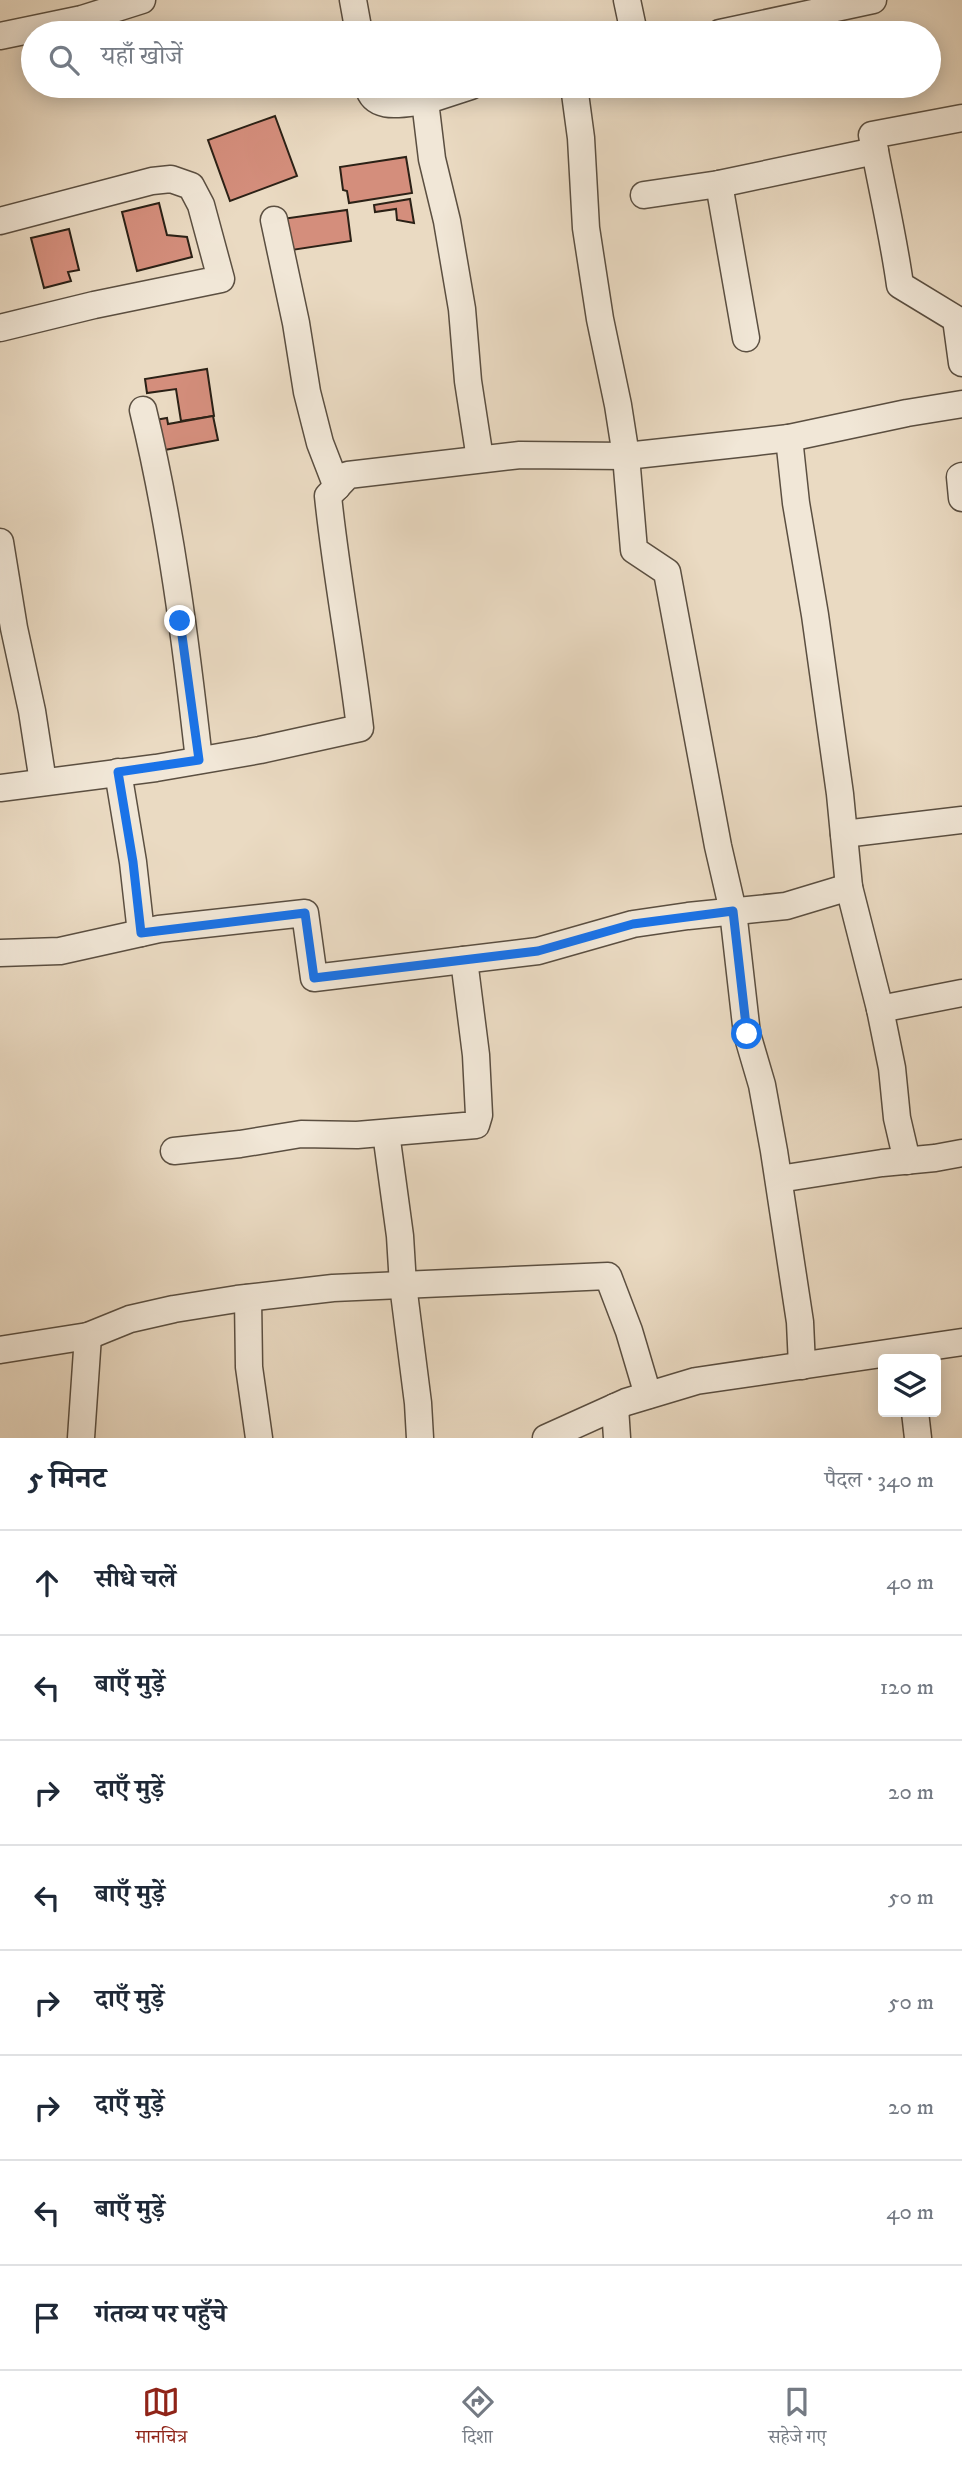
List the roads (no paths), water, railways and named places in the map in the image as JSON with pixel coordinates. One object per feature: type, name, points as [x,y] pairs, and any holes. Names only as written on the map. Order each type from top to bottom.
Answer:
[{"type":"street","points":[[72,21],[142,0]]},
{"type":"street","points":[[353,0],[357,21]]},
{"type":"street","points":[[627,0],[631,21]]},
{"type":"street","points":[[776,21],[873,0]]},
{"type":"street","points":[[0,36],[21,32]]},
{"type":"street","points":[[373,98],[378,102],[390,104],[434,98]]},
{"type":"street","points":[[576,98],[581,138],[586,228],[626,456],[634,550],[667,572],[733,911],[747,1034],[762,1085],[779,1179],[800,1322],[802,1366]]},
{"type":"street","points":[[425,101],[432,159],[447,221],[463,309],[468,381],[480,459]]},
{"type":"street","points":[[962,118],[872,135],[892,229],[900,285],[956,319],[962,363]]},
{"type":"street","points":[[644,195],[719,184],[875,151]]},
{"type":"street","points":[[0,221],[152,181],[171,179],[191,186],[201,205],[220,279],[94,304],[0,328]]},
{"type":"street","points":[[719,184],[746,338]]},
{"type":"street","points":[[274,220],[307,391],[320,443],[337,487]]},
{"type":"street","points":[[0,788],[260,750],[360,728],[334,556],[328,496],[348,475],[520,455],[626,456],[789,438],[962,404]]},
{"type":"street","points":[[143,410],[154,456],[169,545],[199,760]]},
{"type":"street","points":[[789,438],[796,503],[816,615],[849,887],[880,1009],[892,1068],[897,1118],[907,1161]]},
{"type":"street","points":[[962,476],[962,498]]},
{"type":"street","points":[[0,542],[43,782]]},
{"type":"street","points":[[118,772],[133,862],[141,933]]},
{"type":"street","points":[[844,834],[962,820]]},
{"type":"street","points":[[0,953],[60,950],[141,933],[305,913],[314,978],[538,951],[633,924],[786,906],[849,887]]},
{"type":"street","points":[[174,1151],[302,1134],[386,1133],[476,1125],[479,1115],[476,1055],[464,960]]},
{"type":"street","points":[[880,1009],[962,993]]},
{"type":"street","points":[[386,1133],[400,1236],[403,1285],[426,1438]]},
{"type":"street","points":[[779,1179],[962,1153]]},
{"type":"street","points":[[0,1350],[88,1336],[141,1316],[174,1309],[248,1298],[333,1288],[608,1276],[629,1331],[648,1395]]},
{"type":"street","points":[[248,1298],[249,1367],[259,1438]]},
{"type":"street","points":[[81,1438],[88,1336]]},
{"type":"street","points":[[911,1354],[962,1342]]},
{"type":"street","points":[[546,1438],[615,1407],[696,1381],[878,1358]]},
{"type":"street","points":[[615,1407],[617,1438]]},
{"type":"street","points":[[916,1417],[918,1438]]}]
